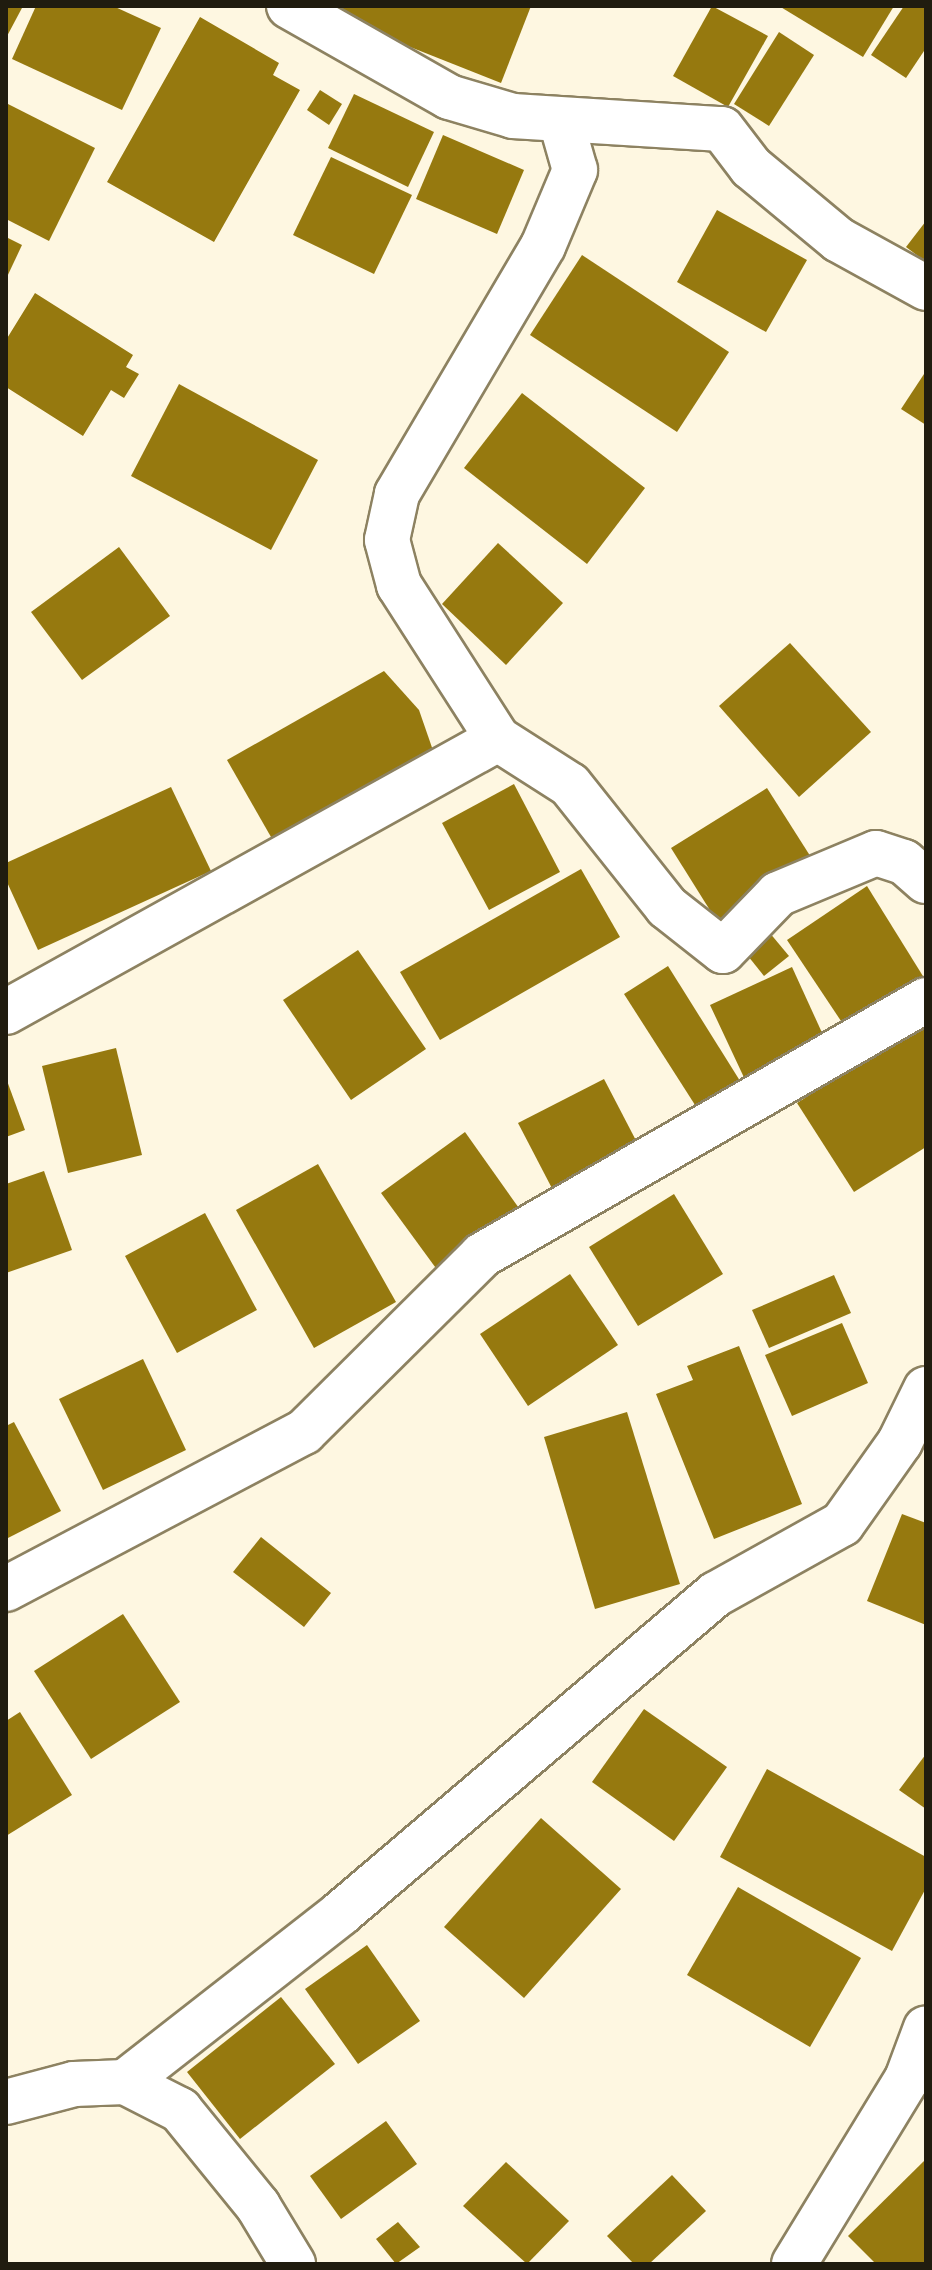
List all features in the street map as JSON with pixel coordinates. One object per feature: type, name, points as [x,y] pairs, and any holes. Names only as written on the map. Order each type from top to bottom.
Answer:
[{"type":"street","points":[[289,6],[449,97],[561,121],[722,129],[751,167],[839,240],[926,288]]},
{"type":"street","points":[[561,121],[575,170],[543,246],[397,494],[387,540],[399,585],[498,739],[570,785],[667,907],[723,951],[778,894],[876,853],[926,881]]},
{"type":"street","points":[[6,1012],[498,739]]},
{"type":"street","points":[[6,1589],[304,1432],[482,1255],[926,1000]]},
{"type":"street","points":[[125,2082],[341,1913],[716,1594],[842,1524],[900,1442],[926,1389]]},
{"type":"street","points":[[794,2264],[917,2083],[926,2028]]},
{"type":"street","points":[[6,2102],[74,2084],[125,2082],[180,2110],[258,2206],[293,2264]]},
{"type":"building","points":[[6,6],[23,6],[6,38]]},
{"type":"building","points":[[36,6],[113,6],[161,28],[122,110],[12,59]]},
{"type":"building","points":[[336,6],[531,6],[501,83],[332,16]]},
{"type":"building","points":[[712,6],[768,36],[728,107],[673,76]]},
{"type":"building","points":[[779,6],[894,6],[863,57]]},
{"type":"building","points":[[904,6],[926,6],[926,48],[906,78],[871,55]]},
{"type":"building","points":[[200,17],[279,63],[273,75],[300,90],[214,242],[107,182]]},
{"type":"building","points":[[779,32],[814,55],[769,126],[734,104]]},
{"type":"building","points":[[320,90],[342,104],[329,125],[307,110]]},
{"type":"building","points":[[354,94],[434,132],[408,187],[328,148]]},
{"type":"building","points":[[6,103],[95,148],[49,241],[6,219]]},
{"type":"building","points":[[443,135],[524,170],[497,234],[416,199]]},
{"type":"building","points":[[331,157],[412,195],[374,274],[293,235]]},
{"type":"building","points":[[717,210],[807,260],[766,332],[677,282]]},
{"type":"building","points":[[926,221],[926,262],[906,247]]},
{"type":"building","points":[[6,237],[22,245],[6,279]]},
{"type":"building","points":[[582,255],[729,352],[677,432],[530,335]]},
{"type":"building","points":[[35,293],[133,355],[126,367],[139,374],[124,398],[111,390],[83,436],[6,387],[6,340]]},
{"type":"building","points":[[926,371],[926,425],[901,409]]},
{"type":"building","points":[[179,384],[318,460],[271,550],[131,476]]},
{"type":"building","points":[[522,393],[645,488],[587,564],[464,468]]},
{"type":"building","points":[[498,543],[563,603],[506,665],[442,604]]},
{"type":"building","points":[[119,547],[170,616],[82,680],[31,612]]},
{"type":"building","points":[[790,643],[871,732],[799,797],[719,706]]},
{"type":"building","points":[[384,671],[419,710],[437,762],[279,851],[227,760]]},
{"type":"building","points":[[514,784],[560,872],[489,910],[442,823]]},
{"type":"building","points":[[171,787],[211,871],[38,950],[6,880],[6,863]]},
{"type":"building","points":[[767,788],[814,862],[718,923],[671,848]]},
{"type":"building","points":[[581,869],[620,937],[440,1040],[400,972]]},
{"type":"building","points":[[867,886],[926,981],[849,1033],[787,940]]},
{"type":"building","points":[[769,932],[789,956],[764,976],[744,951]]},
{"type":"building","points":[[358,950],[426,1049],[351,1100],[283,1000]]},
{"type":"building","points":[[668,966],[747,1092],[704,1119],[624,994]]},
{"type":"building","points":[[792,967],[829,1048],[748,1086],[710,1005]]},
{"type":"building","points":[[926,1021],[926,1147],[854,1192],[797,1103]]},
{"type":"building","points":[[116,1048],[142,1155],[68,1173],[42,1066]]},
{"type":"building","points":[[6,1078],[25,1130],[6,1137]]},
{"type":"building","points":[[604,1079],[642,1152],[556,1196],[518,1123]]},
{"type":"building","points":[[465,1132],[521,1211],[438,1271],[381,1193]]},
{"type":"building","points":[[318,1164],[396,1302],[314,1348],[236,1210]]},
{"type":"building","points":[[44,1171],[72,1250],[6,1273],[6,1184]]},
{"type":"building","points":[[674,1194],[723,1274],[638,1326],[589,1247]]},
{"type":"building","points":[[205,1213],[257,1310],[177,1353],[125,1256]]},
{"type":"building","points":[[570,1274],[618,1345],[528,1406],[480,1334]]},
{"type":"building","points":[[834,1275],[851,1313],[769,1348],[752,1310]]},
{"type":"building","points":[[842,1323],[868,1383],[792,1416],[765,1355]]},
{"type":"building","points":[[739,1346],[802,1504],[714,1539],[656,1394],[693,1380],[687,1366]]},
{"type":"building","points":[[143,1359],[186,1450],[103,1490],[59,1399]]},
{"type":"building","points":[[627,1412],[680,1584],[595,1609],[544,1437]]},
{"type":"building","points":[[14,1422],[61,1511],[6,1539],[6,1426]]},
{"type":"building","points":[[902,1514],[926,1523],[926,1625],[867,1601]]},
{"type":"building","points":[[261,1537],[331,1593],[304,1627],[233,1572]]},
{"type":"building","points":[[123,1614],[180,1702],[91,1759],[34,1671]]},
{"type":"building","points":[[644,1709],[727,1767],[674,1841],[592,1782]]},
{"type":"building","points":[[20,1712],[72,1795],[6,1836],[6,1721]]},
{"type":"building","points":[[926,1754],[926,1809],[899,1790]]},
{"type":"building","points":[[767,1769],[926,1857],[926,1888],[892,1951],[720,1857]]},
{"type":"building","points":[[541,1818],[621,1889],[524,1998],[444,1927]]},
{"type":"building","points":[[738,1887],[861,1958],[810,2047],[687,1975]]},
{"type":"building","points":[[367,1945],[420,2021],[358,2064],[305,1989]]},
{"type":"building","points":[[281,1997],[335,2064],[240,2139],[187,2072]]},
{"type":"building","points":[[386,2121],[417,2164],[341,2219],[310,2176]]},
{"type":"building","points":[[926,2159],[926,2264],[876,2264],[848,2236]]},
{"type":"building","points":[[506,2162],[569,2221],[527,2264],[463,2206]]},
{"type":"building","points":[[672,2175],[706,2211],[649,2264],[634,2264],[607,2236]]},
{"type":"building","points":[[398,2222],[420,2247],[396,2264],[376,2239]]}]
